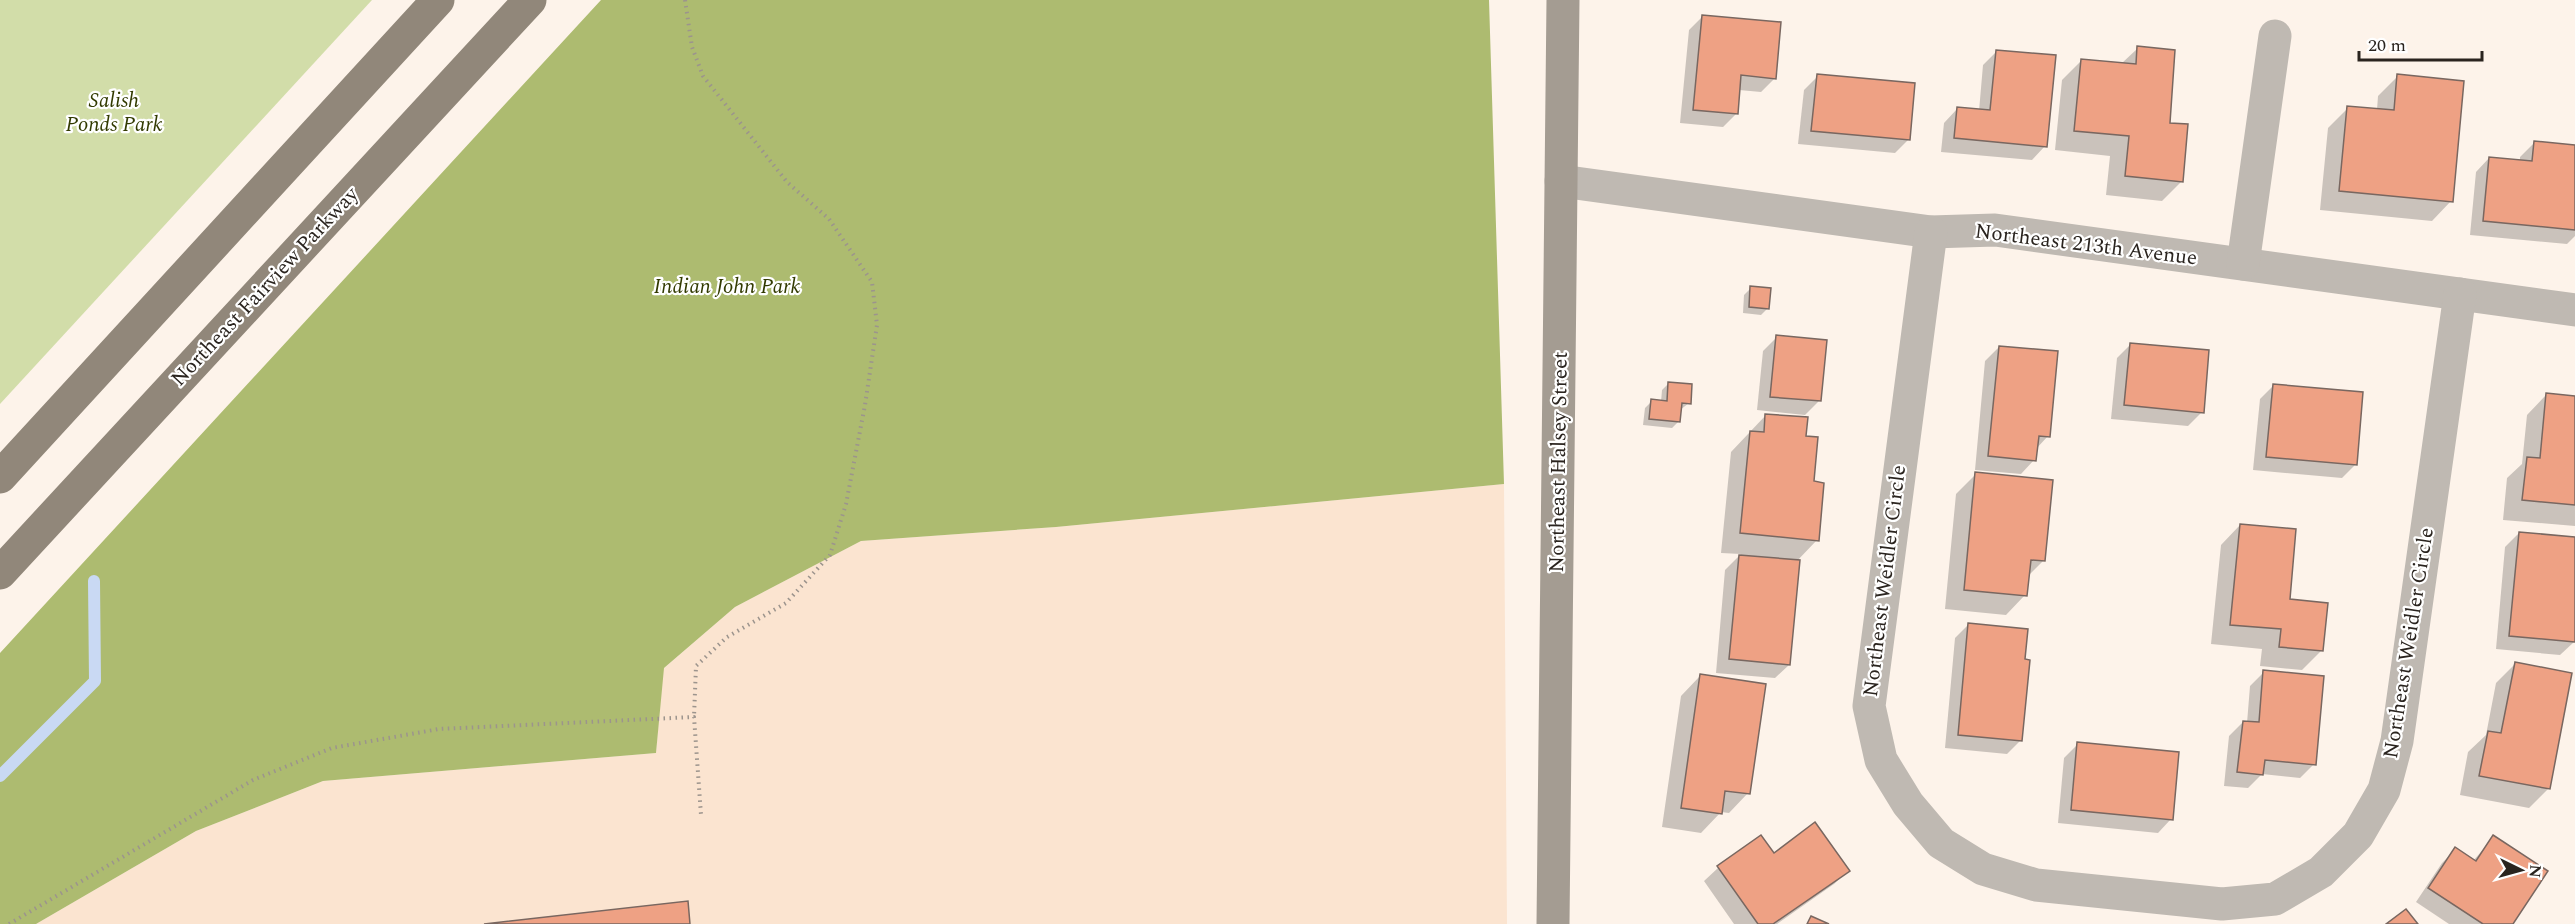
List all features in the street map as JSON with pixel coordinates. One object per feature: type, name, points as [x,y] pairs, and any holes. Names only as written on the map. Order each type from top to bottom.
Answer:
[{"type":"main road","points":[[0,477],[438,0]]},
{"type":"main road","name":"Northeast Fairview Parkway","points":[[0,573],[530,0]]},
{"type":"main road","name":"Northeast Halsey Street","points":[[1553,924],[1563,0]]},
{"type":"street","points":[[2243,264],[2275,36]]},
{"type":"street","name":"Northeast 213th Avenue","points":[[1561,181],[1931,232],[1995,230],[2575,310]]},
{"type":"street","name":"Northeast Weidler Circle","points":[[1931,232],[1869,706],[1881,760],[1908,804],[1941,843],[1983,869],[2036,885],[2100,893],[2222,904],[2275,899],[2321,872],[2358,835],[2384,790],[2397,741],[2460,294]]},
{"type":"path","points":[[685,0],[692,47],[703,76],[787,182],[829,219],[872,282],[877,325],[865,405],[846,504],[830,555],[786,603],[727,637],[696,666],[693,717],[701,815]]},
{"type":"path","points":[[9,924],[253,780],[332,748],[439,729],[693,717]]},
{"type":"shaded area","points":[[1504,484],[1507,924],[36,924],[196,831],[323,781],[656,753],[663,669],[735,607],[861,541],[1056,527]]},
{"type":"green space","name":"Salish Ponds Park","points":[[0,0],[372,0],[0,404]]},
{"type":"green space","name":"Indian John Park","points":[[601,0],[1489,0],[1504,484],[1056,527],[861,541],[735,607],[664,668],[656,753],[323,781],[196,831],[36,924],[0,924],[0,653]]},
{"type":"building","points":[[1702,15],[1781,22],[1776,79],[1741,75],[1738,114],[1693,110]]},
{"type":"building","points":[[2137,46],[2175,50],[2170,123],[2188,124],[2183,182],[2125,176],[2129,136],[2074,131],[2081,59],[2136,64]]},
{"type":"building","points":[[1996,50],[2056,55],[2047,147],[1954,138],[1957,107],[1990,110]]},
{"type":"building","points":[[1817,74],[1915,83],[1910,140],[1811,131]]},
{"type":"building","points":[[2397,74],[2464,81],[2453,202],[2339,191],[2347,106],[2394,110]]},
{"type":"building","points":[[2534,141],[2575,145],[2575,230],[2483,221],[2489,157],[2532,161]]},
{"type":"building","points":[[1750,286],[1771,288],[1769,309],[1749,307]]},
{"type":"building","points":[[1776,335],[1827,340],[1821,401],[1770,397]]},
{"type":"building","points":[[2130,343],[2209,350],[2204,413],[2124,405]]},
{"type":"building","points":[[1999,346],[2058,351],[2050,437],[2039,436],[2036,461],[1988,456]]},
{"type":"building","points":[[1668,382],[1692,384],[1691,404],[1682,403],[1680,422],[1649,419],[1651,399],[1667,401]]},
{"type":"building","points":[[2273,384],[2363,392],[2357,465],[2266,457]]},
{"type":"building","points":[[2546,393],[2575,396],[2575,505],[2522,500],[2527,457],[2540,458]]},
{"type":"building","points":[[1765,414],[1808,417],[1806,436],[1818,437],[1814,481],[1824,483],[1819,541],[1740,533],[1750,431],[1764,432]]},
{"type":"building","points":[[1975,472],[2053,480],[2045,561],[2031,560],[2027,596],[1964,590]]},
{"type":"building","points":[[2240,524],[2296,529],[2290,599],[2328,603],[2323,651],[2279,647],[2281,629],[2230,625]]},
{"type":"building","points":[[2519,532],[2575,537],[2575,642],[2509,636]]},
{"type":"building","points":[[1739,555],[1800,560],[1790,665],[1729,659]]},
{"type":"building","points":[[1968,623],[2028,629],[2025,659],[2030,660],[2022,741],[1958,735]]},
{"type":"building","points":[[2515,662],[2572,673],[2550,789],[2479,776],[2488,731],[2501,733]]},
{"type":"building","points":[[2263,670],[2324,676],[2316,765],[2265,760],[2263,775],[2237,772],[2243,721],[2259,722]]},
{"type":"building","points":[[1700,674],[1766,684],[1750,794],[1725,791],[1722,814],[1681,808]]},
{"type":"building","points":[[2077,742],[2179,752],[2173,820],[2071,810]]},
{"type":"building","points":[[1815,822],[1850,871],[1773,924],[1758,924],[1717,866],[1761,835],[1774,853]]},
{"type":"building","points":[[2493,835],[2548,871],[2513,924],[2483,924],[2428,888],[2455,847],[2476,861]]},
{"type":"building","points":[[688,901],[690,924],[484,924]]},
{"type":"building","points":[[2406,909],[2418,924],[2386,924]]},
{"type":"building","points":[[1811,916],[1829,924],[1807,924]]},
{"type":"waterway","points":[[0,776],[95,681],[94,581]]}]
